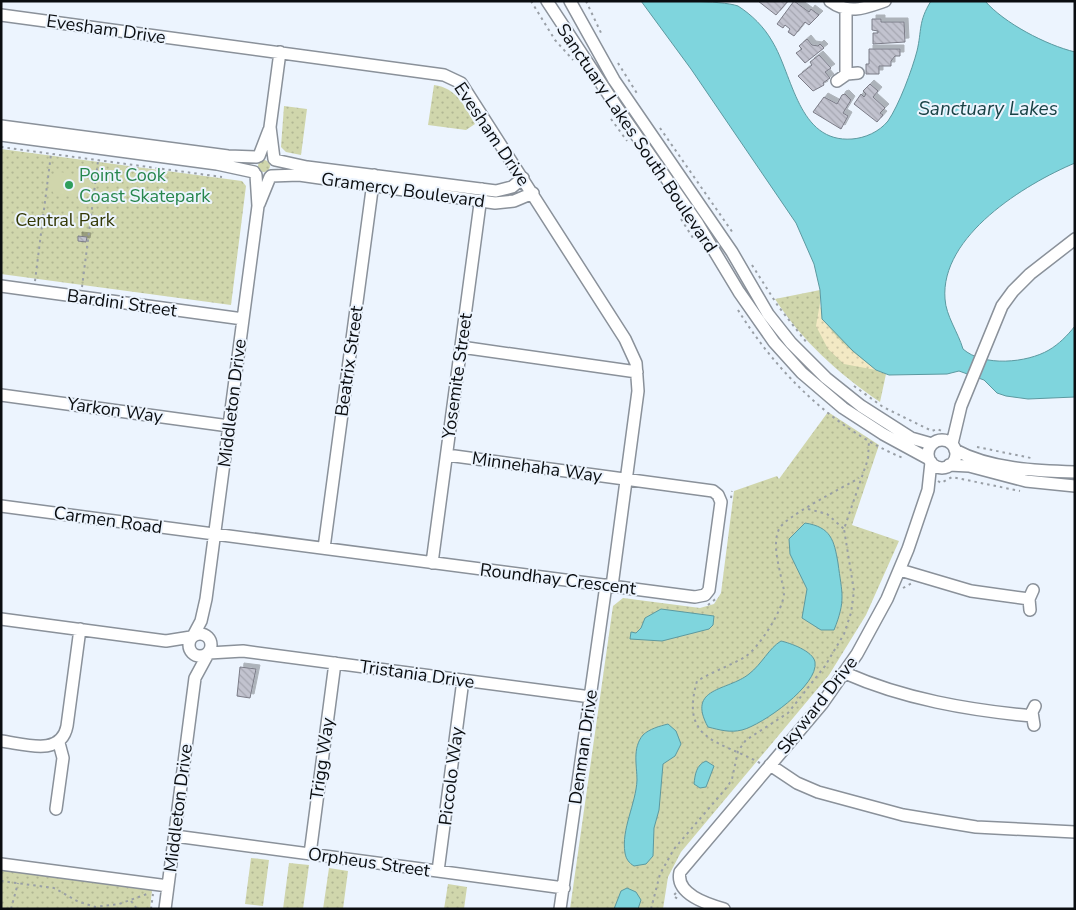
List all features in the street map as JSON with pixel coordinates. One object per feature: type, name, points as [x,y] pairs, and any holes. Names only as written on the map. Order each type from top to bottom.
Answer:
[{"type":"street","name":"Sanctuary Lakes South Boulevard","points":[[547,1],[618,109],[698,224],[728,275],[774,342],[814,385],[866,424],[930,461],[946,466],[969,466],[1026,482],[1075,486]]},
{"type":"street","name":"Sanctuary Lakes South Boulevard","points":[[570,1],[614,80],[745,263],[779,328],[826,378],[861,406],[902,433],[917,440],[946,441],[970,457],[1012,466],[1075,472]]},
{"type":"street","points":[[830,1],[846,10],[861,9],[885,1]]},
{"type":"street","points":[[846,10],[847,76]]},
{"type":"street","name":"Evesham Drive","points":[[1,15],[444,75],[455,78],[464,86],[625,339],[636,367],[638,391],[609,586]]},
{"type":"street","points":[[255,174],[253,164],[258,157],[270,127],[280,52]]},
{"type":"street","points":[[1,126],[228,156],[258,157],[267,155],[274,159]]},
{"type":"street","points":[[1,136],[224,165],[255,174],[262,178],[271,177],[276,169],[270,127]]},
{"type":"street","name":"Gramercy Boulevard","points":[[274,159],[307,167],[482,189],[506,190],[523,178]]},
{"type":"street","name":"Middleton Drive","points":[[192,637],[201,621],[206,599],[215,534],[258,206],[255,174]]},
{"type":"street","name":"Gramercy Boulevard","points":[[271,177],[290,174],[372,187],[504,203],[533,193]]},
{"type":"street","name":"Beatrix Street","points":[[324,548],[374,175]]},
{"type":"street","name":"Middleton Drive","points":[[258,206],[271,177]]},
{"type":"street","name":"Yosemite Street","points":[[432,563],[482,189]]},
{"type":"street","points":[[930,461],[928,451],[946,441],[993,323],[1013,291],[1052,255],[1075,239]]},
{"type":"street","points":[[728,275],[745,263]]},
{"type":"street","name":"Bardini Street","points":[[1,286],[243,319]]},
{"type":"street","points":[[461,347],[598,365],[636,367]]},
{"type":"street","name":"Yarkon Way","points":[[1,395],[229,426]]},
{"type":"street","points":[[946,441],[955,458],[946,466]]},
{"type":"street","name":"Minnehaha Way","points":[[447,455],[626,479]]},
{"type":"street","name":"Skyward Drive","points":[[724,909],[691,894],[680,884],[682,869],[822,704],[869,634],[900,570],[928,490],[930,461]]},
{"type":"street","name":"Skyward Drive","points":[[928,490],[946,466]]},
{"type":"street","name":"Roundhay Crescent","points":[[215,534],[695,597],[705,595],[710,586],[720,499],[713,491],[626,479]]},
{"type":"street","name":"Carmen Road","points":[[1,506],[215,534]]},
{"type":"street","points":[[900,570],[971,591],[1030,600]]},
{"type":"street","name":"Denman Drive","points":[[560,909],[609,586]]},
{"type":"street","name":"Middleton Drive","points":[[206,599],[209,638]]},
{"type":"street","points":[[1,619],[166,641],[203,634],[209,638],[212,646],[208,653],[202,657],[166,641]]},
{"type":"street","points":[[1,741],[45,746],[58,743],[64,736],[80,629]]},
{"type":"street","points":[[192,637],[188,643],[192,653]]},
{"type":"street","name":"Tristania Drive","points":[[209,638],[218,644],[243,651],[591,698]]},
{"type":"street","name":"Tristania Drive","points":[[208,653],[243,651]]},
{"type":"street","name":"Middleton Drive","points":[[165,909],[195,678],[192,653]]},
{"type":"street","name":"Middleton Drive","points":[[195,678],[208,653]]},
{"type":"street","name":"Trigg Way","points":[[310,854],[335,663]]},
{"type":"street","points":[[845,672],[889,690],[932,701],[989,711],[1034,716]]},
{"type":"street","name":"Piccolo Way","points":[[438,871],[463,680]]},
{"type":"street","points":[[56,808],[63,758],[58,743]]},
{"type":"street","points":[[770,765],[812,790],[903,815],[976,827],[1075,832]]},
{"type":"street","name":"Orpheus Street","points":[[175,836],[564,888]]},
{"type":"street","points":[[1,864],[168,886]]},
{"type":"path","points":[[586,1],[603,37]]},
{"type":"path","points":[[614,57],[642,100]]},
{"type":"path","points":[[657,123],[733,234]]},
{"type":"path","points":[[1,147],[225,177]]},
{"type":"path","points":[[33,290],[51,154]]},
{"type":"path","points":[[80,297],[98,160]]},
{"type":"path","points":[[745,263],[808,344]]},
{"type":"path","points":[[849,382],[902,418],[932,431],[937,430],[946,441]]},
{"type":"path","points":[[651,909],[660,874],[674,849],[728,786],[732,779],[738,751],[746,740],[764,731],[788,713],[824,666],[844,634],[851,613],[854,591],[844,529],[868,459],[869,441]]},
{"type":"path","points":[[973,446],[1039,459]]},
{"type":"path","points":[[770,765],[707,738],[698,727],[691,711],[697,681],[718,668],[746,656],[765,634],[782,603],[784,592],[776,545],[779,528],[790,516],[808,509],[861,478]]},
{"type":"path","points":[[730,504],[732,491]]},
{"type":"path","points":[[808,509],[827,514],[844,529]]},
{"type":"path","points":[[705,607],[714,603],[719,592]]},
{"type":"path","points":[[1,881],[56,889],[91,906],[113,905],[131,901],[153,891],[151,909]]},
{"type":"path","points":[[11,909],[18,883]]},
{"type":"path","points":[[131,901],[137,909]]},
{"type":"green space","points":[[434,85],[449,90],[454,94],[475,124],[466,130],[428,125]]},
{"type":"green space","points":[[284,106],[307,109],[301,155],[286,152],[281,147]]},
{"type":"green space","name":"Central Park","points":[[1,149],[242,181],[246,186],[231,305],[1,274]]},
{"type":"green space","points":[[262,160],[266,160],[270,166],[266,172],[262,172],[258,168],[258,164]]},
{"type":"green space","name":"Point Cook Coast Skatepark","points":[[60,172],[85,176],[90,181],[89,191],[84,197],[71,194],[70,196],[54,194],[49,185],[51,176],[55,177]]},
{"type":"green space","points":[[820,290],[820,307],[876,370],[886,374],[880,402],[822,356],[797,329],[775,299]]},
{"type":"green space","points":[[828,412],[879,445],[852,525],[899,541],[866,615],[829,675],[681,852],[668,877],[663,909],[570,909],[613,606],[623,598],[700,608],[714,604],[721,593],[734,491],[777,476],[779,479]]},
{"type":"green space","points":[[251,858],[269,860],[263,906],[245,904]]},
{"type":"green space","points":[[289,863],[309,865],[303,909],[283,909]]},
{"type":"green space","points":[[329,868],[348,871],[343,909],[323,909]]},
{"type":"green space","points":[[1,870],[152,890],[150,909],[1,909]]},
{"type":"green space","points":[[448,884],[467,887],[464,909],[444,909]]},
{"type":"sand","points":[[820,303],[826,323],[833,332],[876,370],[844,364],[828,349],[816,326]]},
{"type":"water","name":"Sanctuary Lakes","points":[[641,1],[692,1],[738,6],[753,17],[769,36],[808,119],[820,130],[834,137],[852,139],[862,137],[872,134],[888,121],[909,77],[917,51],[922,21],[931,1],[985,1],[1003,17],[1026,32],[1051,44],[1075,52],[1075,163],[1033,184],[989,215],[956,254],[947,276],[945,299],[948,312],[963,349],[982,359],[1005,361],[1029,358],[1049,350],[1075,326],[1075,397],[1028,399],[1006,396],[997,393],[984,380],[959,371],[947,374],[889,375],[876,370],[853,351],[822,319],[820,290],[814,264],[796,223],[691,69]]},
{"type":"water","points":[[805,523],[826,531],[833,541],[835,548],[842,590],[842,604],[834,630],[821,630],[802,618],[807,589],[790,554],[789,539]]},
{"type":"water","points":[[661,609],[714,616],[713,625],[709,629],[662,641],[630,639],[631,632],[636,633],[641,628],[645,618]]},
{"type":"water","points":[[781,641],[801,648],[813,658],[815,662],[814,671],[808,682],[788,703],[751,727],[742,730],[725,731],[708,727],[703,714],[702,704],[706,697],[712,692],[749,674]]},
{"type":"water","points":[[668,724],[676,731],[681,744],[675,756],[663,764],[659,810],[654,828],[653,856],[646,864],[634,866],[626,857],[624,844],[636,789],[637,746],[645,733]]},
{"type":"water","points":[[706,761],[714,766],[706,787],[700,788],[694,784],[696,774],[700,765]]},
{"type":"water","points":[[627,888],[636,892],[641,900],[638,909],[614,909],[621,891]]},
{"type":"building","points":[[758,1],[788,1],[776,15]]},
{"type":"building","points":[[794,1],[809,12],[811,9],[819,15],[809,25],[805,22],[794,36],[788,32],[790,29],[785,25],[783,28],[777,24]]},
{"type":"building","points":[[872,19],[881,19],[881,22],[904,22],[905,42],[873,44],[873,33],[878,33],[878,31],[872,30]]},
{"type":"building","points":[[807,39],[812,45],[818,46],[820,44],[824,48],[805,63],[796,53],[802,49],[799,46]]},
{"type":"building","points":[[869,49],[900,49],[900,56],[895,56],[891,61],[891,66],[879,66],[879,74],[866,74],[866,64],[869,64]]},
{"type":"building","points":[[819,55],[831,68],[825,72],[830,78],[823,83],[824,85],[813,91],[798,76],[812,65],[810,62]]},
{"type":"building","points":[[870,84],[878,91],[873,97],[885,108],[880,113],[883,115],[877,122],[854,104],[861,94],[864,97],[866,94],[863,91]]},
{"type":"building","points":[[845,94],[851,100],[843,113],[848,116],[841,129],[813,112],[824,97],[837,104],[842,95]]},
{"type":"building","points":[[78,236],[87,237],[86,242],[78,241]]},
{"type":"building","points":[[240,667],[256,669],[250,698],[237,696]]},
{"type":"place","name":"Point Cook Coast Skatepark","points":[[69,185]]}]
